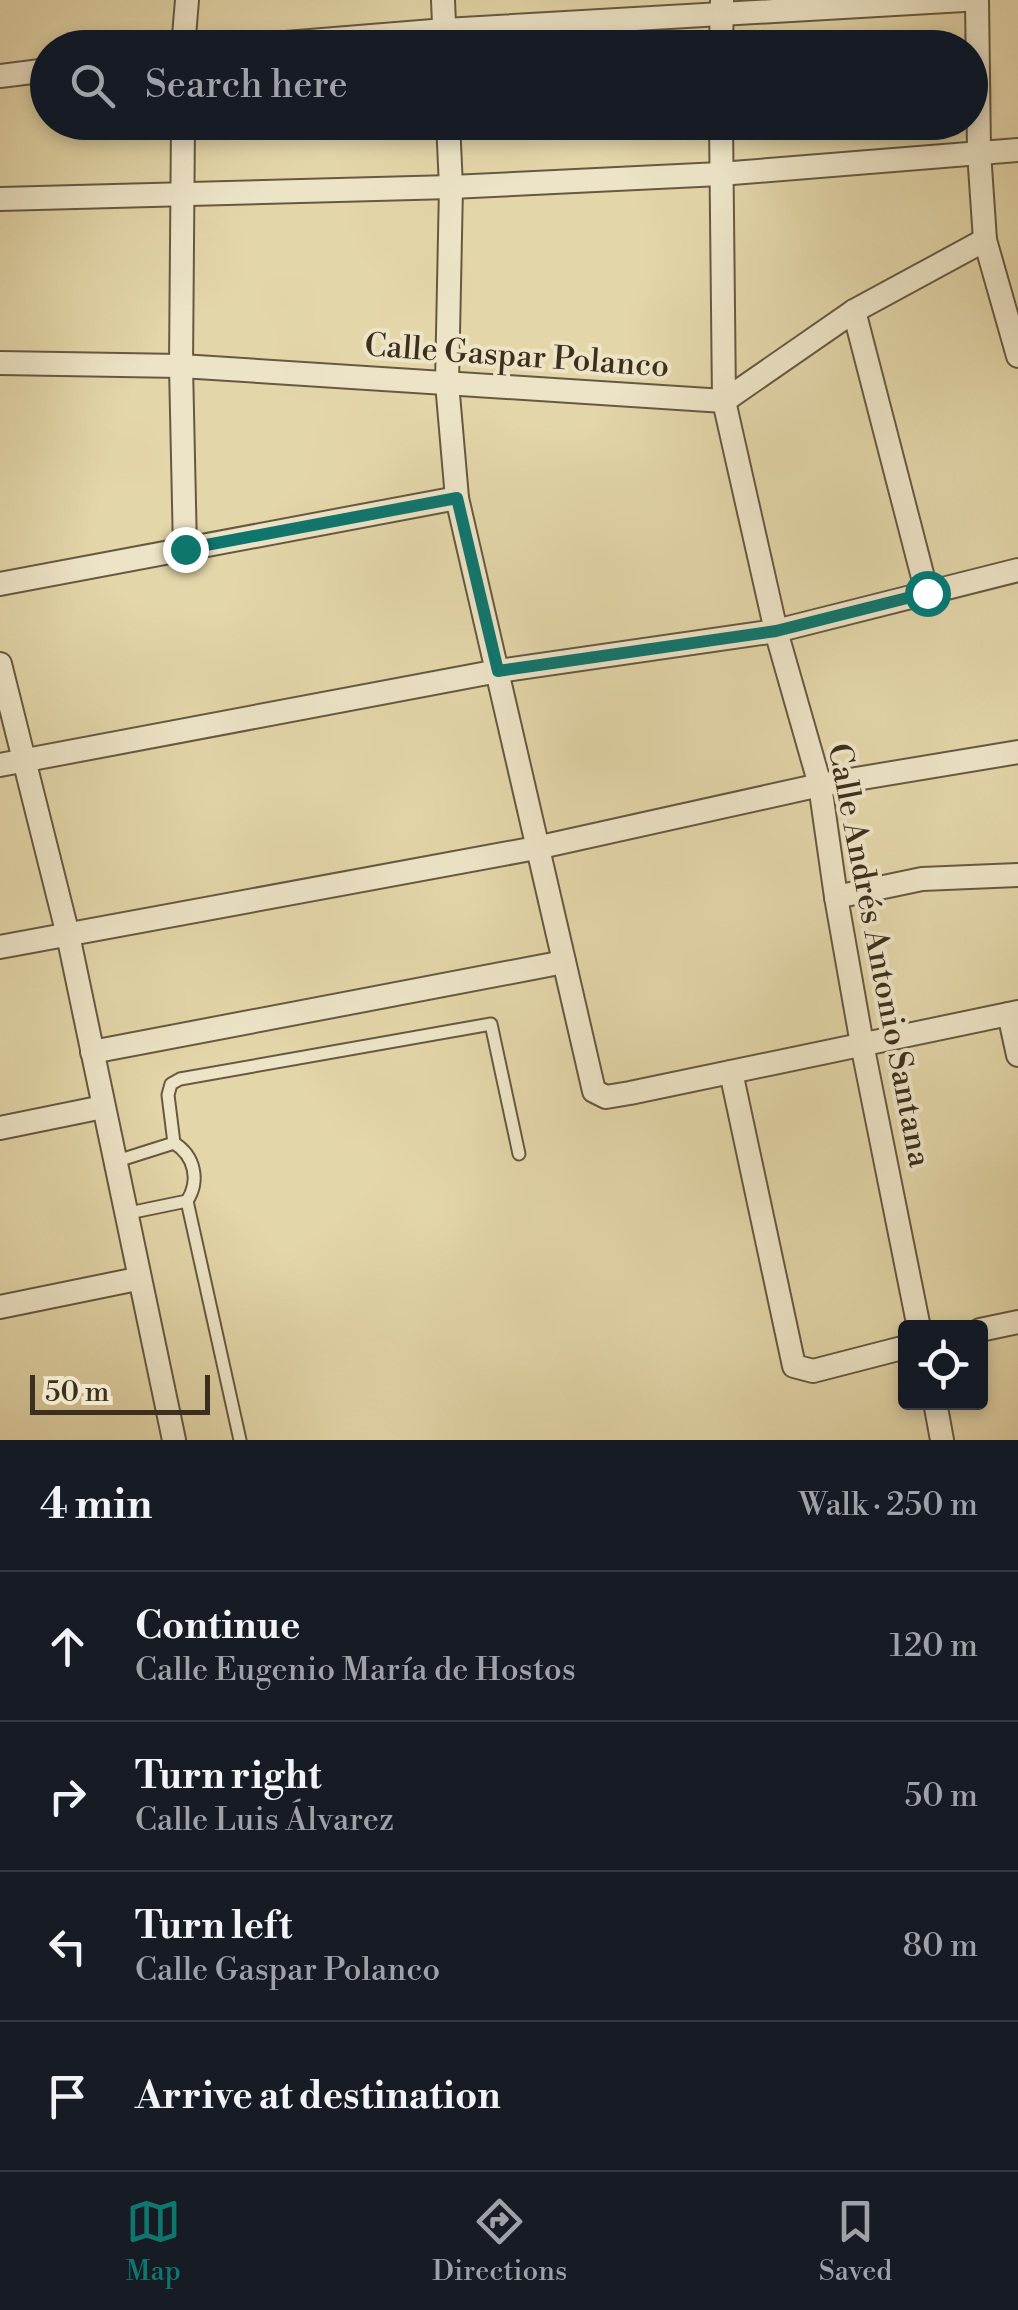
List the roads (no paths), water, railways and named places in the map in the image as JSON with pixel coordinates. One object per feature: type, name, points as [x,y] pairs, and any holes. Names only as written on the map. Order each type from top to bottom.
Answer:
[{"type":"street","points":[[185,30],[188,0]]},
{"type":"street","points":[[443,0],[445,30]]},
{"type":"street","points":[[523,30],[722,7],[964,0]]},
{"type":"street","points":[[978,0],[978,30]]},
{"type":"street","points":[[0,76],[30,72]]},
{"type":"street","points":[[182,140],[185,549]]},
{"type":"street","points":[[449,140],[447,383],[457,498],[594,1091],[606,1097],[630,1093],[1014,1013],[1018,1055]]},
{"type":"street","name":"Calle Andrés Antonio Santana","points":[[721,140],[724,401],[776,631],[820,785],[862,1044],[917,1320]]},
{"type":"street","points":[[979,140],[985,240],[1018,356]]},
{"type":"street","points":[[0,198],[182,195],[720,174],[1018,150]]},
{"type":"street","points":[[724,401],[854,311],[985,240]]},
{"type":"street","points":[[854,311],[927,593]]},
{"type":"street","name":"Calle Gaspar Polanco","points":[[0,362],[181,366],[724,401]]},
{"type":"street","points":[[0,584],[457,498]]},
{"type":"street","points":[[12,763],[498,671],[776,631],[1018,570]]},
{"type":"street","points":[[0,664],[12,763],[68,935],[137,1279],[174,1440]]},
{"type":"street","points":[[0,947],[536,848],[820,785],[1018,752]]},
{"type":"street","points":[[836,897],[922,879],[1018,874]]},
{"type":"street","points":[[92,1052],[564,962]]},
{"type":"street","points":[[731,1072],[794,1366],[813,1371],[898,1348]]},
{"type":"street","points":[[0,1128],[103,1107]]},
{"type":"street","points":[[0,1307],[137,1279]]},
{"type":"street","points":[[988,1328],[1018,1322]]},
{"type":"street","points":[[936,1410],[942,1440]]},
{"type":"lane","points":[[124,1214],[186,1201],[195,1188],[190,1157],[174,1143],[168,1095],[172,1084],[180,1079],[490,1024],[519,1154]]},
{"type":"lane","points":[[114,1162],[174,1143]]},
{"type":"lane","points":[[186,1201],[240,1440]]}]
